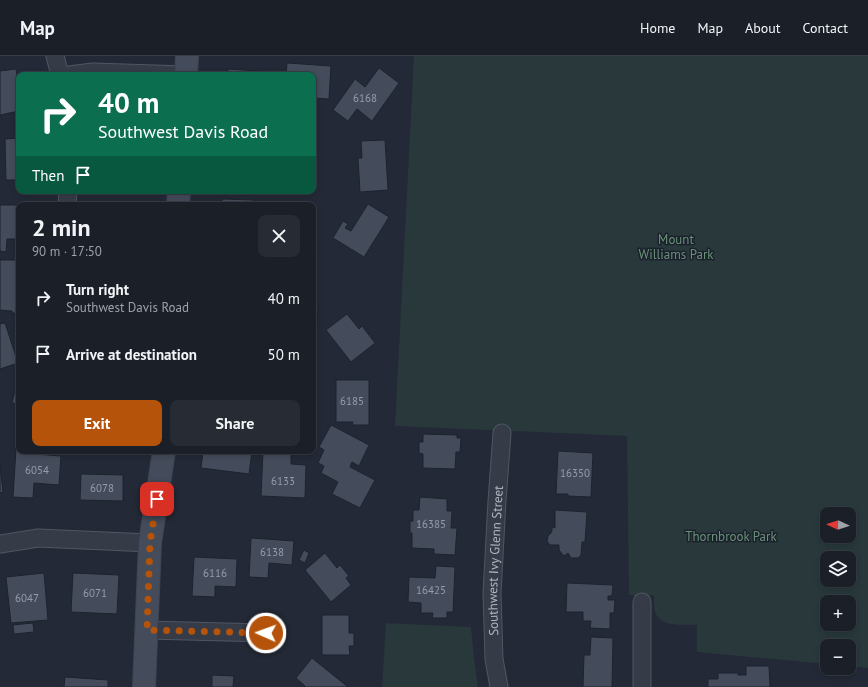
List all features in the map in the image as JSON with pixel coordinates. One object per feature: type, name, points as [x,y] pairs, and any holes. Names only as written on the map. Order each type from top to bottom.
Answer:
[{"type":"street","points":[[55,56],[59,72]]},
{"type":"street","points":[[186,72],[187,56]]},
{"type":"street","name":"Southwest Ivy Glenn Street","points":[[499,687],[494,659],[492,593],[502,433]]},
{"type":"street","points":[[144,687],[150,543],[164,454]]},
{"type":"street","points":[[0,544],[38,538],[150,543]]},
{"type":"street","points":[[642,602],[642,687]]},
{"type":"street","points":[[147,630],[266,633]]},
{"type":"green space","name":"Mount Williams Park","points":[[414,56],[868,56],[868,668],[856,667],[856,639],[820,639],[820,663],[697,652],[697,625],[674,624],[663,621],[655,612],[654,595],[629,595],[627,436],[395,426]]},
{"type":"green space","points":[[386,623],[471,627],[478,687],[382,687]]},
{"type":"building","points":[[287,63],[331,66],[329,99],[316,98],[316,72],[286,72]]},
{"type":"building","points":[[379,68],[399,83],[372,121],[357,109],[348,121],[333,110],[355,79],[365,87]]},
{"type":"building","points":[[16,69],[16,72],[16,112],[0,115],[0,71]]},
{"type":"building","points":[[228,69],[258,71],[258,72],[228,72]]},
{"type":"building","points":[[16,138],[16,180],[6,180],[5,139]]},
{"type":"building","points":[[385,140],[388,190],[360,192],[358,158],[362,158],[361,141]]},
{"type":"building","points":[[222,199],[254,200],[254,202],[222,202]]},
{"type":"building","points":[[368,204],[389,217],[364,257],[333,238],[343,221],[348,224],[345,228],[351,231]]},
{"type":"building","points":[[0,205],[16,205],[16,239],[7,239],[6,252],[0,251]]},
{"type":"building","points":[[0,260],[15,260],[16,313],[12,313],[12,311],[0,310]]},
{"type":"building","points":[[316,305],[318,305],[317,327]]},
{"type":"building","points":[[347,314],[359,329],[362,326],[375,343],[351,362],[326,330]]},
{"type":"building","points":[[5,323],[16,357],[16,364],[0,369],[0,324]]},
{"type":"building","points":[[336,380],[369,380],[369,425],[352,425],[353,422],[336,422]]},
{"type":"building","points":[[16,386],[16,404],[12,403]]},
{"type":"building","points":[[331,425],[369,445],[359,466],[352,462],[350,467],[375,480],[360,508],[332,494],[338,482],[321,473],[324,466],[318,463],[324,450],[319,447]]},
{"type":"building","points":[[423,434],[457,435],[457,438],[461,438],[460,452],[456,452],[455,469],[423,468],[423,454],[419,453],[419,442],[423,442]]},
{"type":"building","points":[[16,449],[16,454],[61,456],[59,485],[34,483],[33,498],[13,497]]},
{"type":"building","points":[[558,451],[593,453],[591,497],[556,494]]},
{"type":"building","points":[[203,454],[252,454],[249,474],[201,468]]},
{"type":"building","points":[[263,454],[291,454],[291,464],[306,465],[305,498],[261,496]]},
{"type":"building","points":[[0,465],[3,492],[0,493]]},
{"type":"building","points":[[81,474],[123,475],[123,501],[80,500]]},
{"type":"building","points":[[420,497],[447,499],[447,511],[452,511],[451,528],[457,528],[455,555],[434,554],[434,549],[412,548],[410,521],[413,521],[413,510],[419,510]]},
{"type":"building","points":[[555,510],[587,512],[585,542],[582,542],[581,555],[578,558],[571,558],[568,553],[564,556],[559,550],[559,545],[550,545],[547,541],[548,536],[552,531],[552,527],[555,528]]},
{"type":"building","points":[[251,538],[294,541],[292,565],[269,563],[268,578],[249,577]]},
{"type":"building","points":[[304,550],[309,553],[305,563],[299,560]]},
{"type":"building","points":[[325,553],[337,568],[340,565],[349,576],[346,578],[351,585],[331,602],[305,570]]},
{"type":"building","points":[[194,557],[237,559],[236,587],[215,586],[215,597],[192,596]]},
{"type":"building","points":[[436,566],[455,567],[453,612],[447,612],[447,618],[432,618],[433,613],[421,613],[421,603],[408,602],[409,577],[435,578]]},
{"type":"building","points":[[44,573],[48,620],[11,623],[6,577]]},
{"type":"building","points":[[73,573],[119,575],[117,614],[71,612]]},
{"type":"building","points":[[567,583],[613,585],[612,596],[608,596],[608,600],[615,600],[614,613],[610,613],[610,629],[590,628],[591,621],[583,621],[583,612],[566,612]]},
{"type":"building","points":[[322,615],[349,615],[349,633],[354,633],[354,646],[349,646],[350,655],[322,655]]},
{"type":"building","points":[[33,623],[34,632],[14,634],[13,625]]},
{"type":"building","points":[[591,637],[613,638],[612,687],[583,687],[584,655],[590,655]]},
{"type":"building","points":[[312,658],[348,687],[304,687],[305,686],[296,678]]},
{"type":"building","points":[[746,666],[769,666],[770,687],[708,687],[708,679],[718,679],[718,673],[738,673],[738,675],[746,675]]},
{"type":"building","points":[[212,675],[234,676],[233,687],[212,687]]},
{"type":"building","points":[[65,677],[108,680],[108,687],[64,687]]},
{"type":"route","points":[[157,499],[150,543],[147,630],[266,633]]},
{"type":"park label","name":"Thornbrook Park","points":[[731,536]]}]
